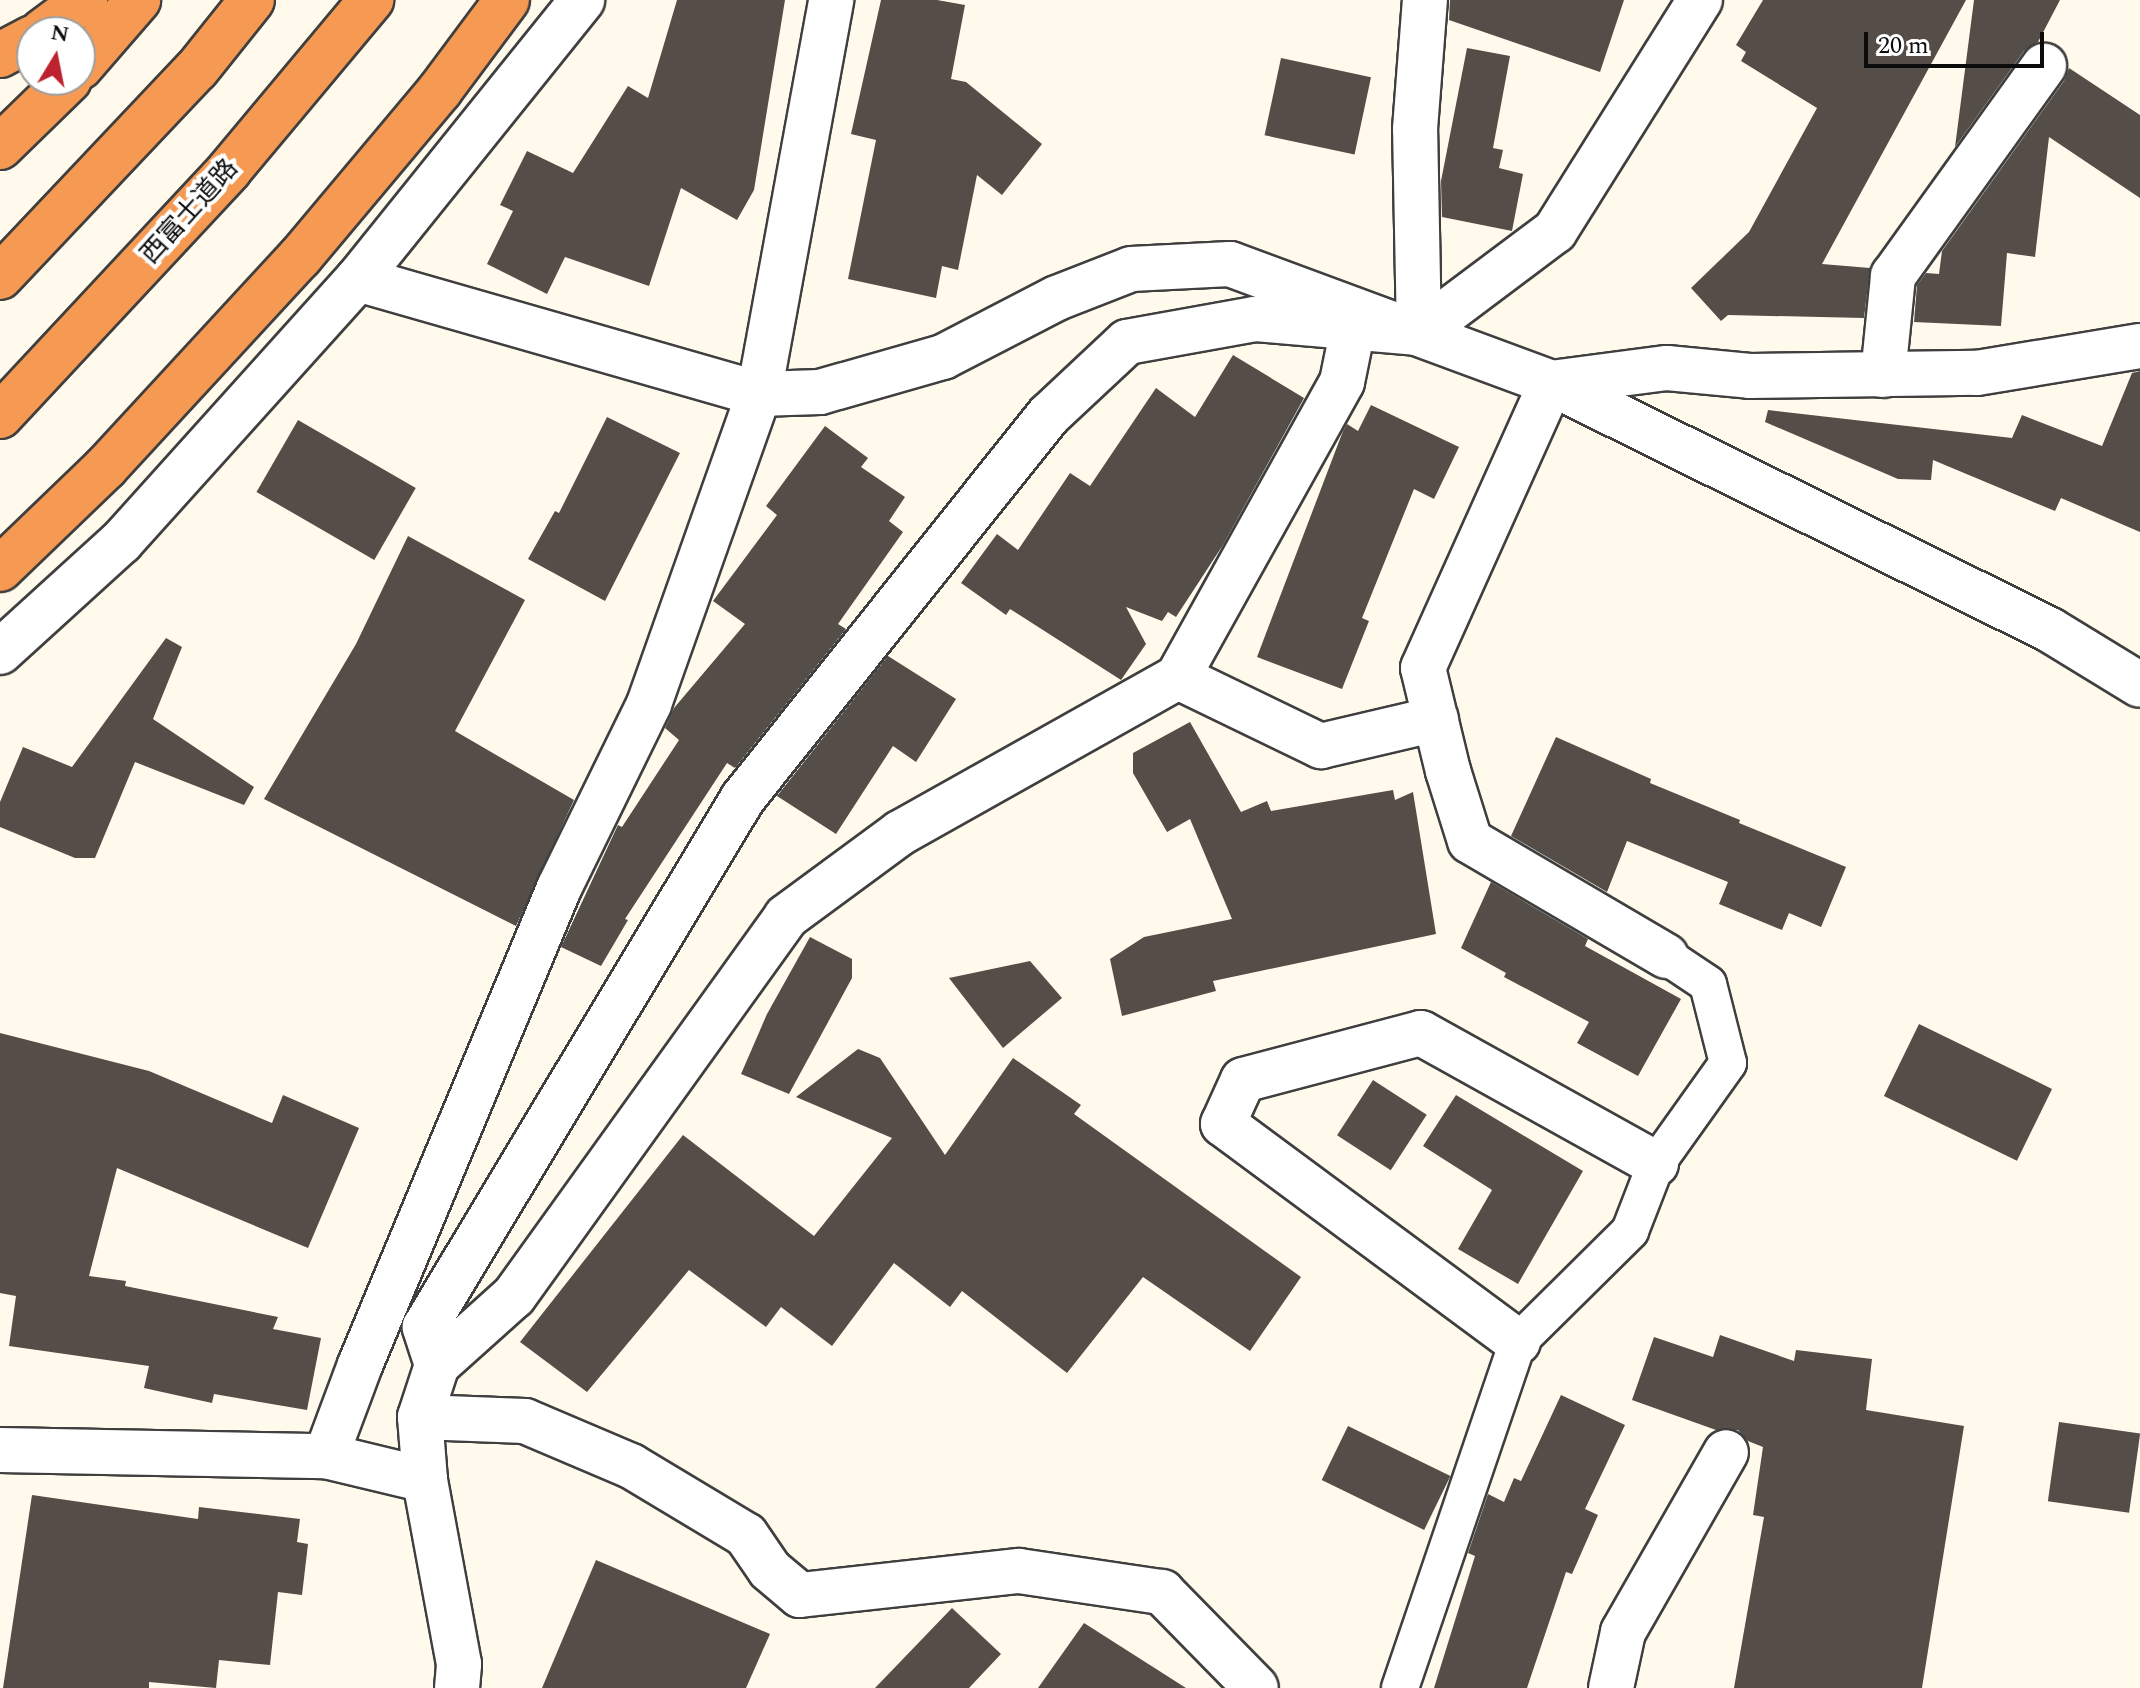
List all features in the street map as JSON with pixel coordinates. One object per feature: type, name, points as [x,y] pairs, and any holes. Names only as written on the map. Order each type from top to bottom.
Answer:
[{"type":"highway","points":[[64,16],[85,0]]},
{"type":"highway","points":[[96,49],[138,0]]},
{"type":"highway","points":[[0,277],[197,69],[252,0]]},
{"type":"highway","name":"西富士道路","points":[[0,416],[229,170],[371,0]]},
{"type":"highway","points":[[0,569],[106,467],[300,257],[440,90],[507,0]]},
{"type":"highway","points":[[0,147],[53,96]]},
{"type":"street","points":[[0,652],[121,542],[358,279],[582,0]]},
{"type":"street","points":[[326,1456],[360,1365],[559,888],[649,704],[759,394],[831,0]]},
{"type":"street","points":[[1419,333],[1415,129],[1425,0]]},
{"type":"street","points":[[437,1365],[425,1327],[743,798],[1049,415],[1127,342],[1255,319],[1419,333],[1555,231],[1700,0]]},
{"type":"street","points":[[1883,375],[1893,276],[2044,66]]},
{"type":"street","points":[[358,279],[759,394],[820,392],[943,357],[1057,298],[1131,269],[1230,264],[1551,383],[2050,630],[2140,685]]},
{"type":"street","points":[[457,1688],[459,1664],[425,1480],[420,1417],[437,1365],[514,1296],[786,917],[900,833],[1178,677],[1342,382],[1353,328]]},
{"type":"street","points":[[1551,383],[1667,368],[1750,376],[1977,373],[2140,346]]},
{"type":"street","points":[[1551,383],[1423,668],[1470,841],[1666,956]]},
{"type":"street","points":[[1178,677],[1321,746],[1436,719]]},
{"type":"street","points":[[1518,1342],[1223,1124],[1243,1080],[1421,1033],[1656,1164]]},
{"type":"street","points":[[420,1417],[525,1421],[631,1466],[746,1535],[770,1570],[800,1595],[1019,1571],[1162,1592],[1256,1688]]},
{"type":"street","points":[[0,1450],[326,1456],[425,1480]]},
{"type":"street","points":[[1611,1688],[1623,1632],[1726,1452]]},
{"type":"lane","points":[[1400,1688],[1518,1342],[1630,1231],[1656,1164],[1728,1063],[1708,984],[1666,956]]},
{"type":"building","points":[[677,0],[785,0],[754,190],[737,220],[681,188],[649,286],[565,257],[547,294],[487,264],[513,211],[500,205],[527,151],[573,173],[628,86],[648,98]]},
{"type":"building","points":[[881,0],[937,0],[965,5],[951,79],[966,82],[1042,144],[1002,195],[977,175],[958,270],[942,266],[936,298],[848,279],[876,140],[851,134]]},
{"type":"building","points":[[1450,0],[1624,0],[1600,72],[1449,20]]},
{"type":"building","points":[[1763,0],[1966,0],[1822,264],[1870,268],[1864,318],[1728,315],[1721,321],[1691,288],[1749,232],[1817,108],[1741,61],[1746,52],[1736,45]]},
{"type":"building","points":[[1974,0],[2060,0],[2038,42],[2024,51],[1955,147]]},
{"type":"building","points":[[1467,48],[1510,56],[1493,148],[1503,150],[1499,168],[1523,174],[1512,231],[1442,217],[1441,181]]},
{"type":"building","points":[[1281,58],[1371,77],[1355,154],[1265,135]]},
{"type":"building","points":[[2069,68],[2140,115],[2140,198],[2049,137],[2035,257],[2007,253],[2001,326],[1914,322],[1917,285],[1926,273],[1939,274],[1942,251],[2064,81]]},
{"type":"building","points":[[1233,355],[1304,398],[1223,545],[1176,617],[1168,612],[1162,621],[1126,607],[1146,644],[1121,680],[1010,609],[1006,615],[961,583],[997,534],[1018,550],[1070,473],[1090,486],[1156,388],[1195,417]]},
{"type":"building","points":[[2140,371],[2140,532],[2061,498],[2055,511],[1933,460],[1931,480],[1898,479],[1765,422],[1768,410],[2012,438],[2022,415],[2102,446],[2132,373]]},
{"type":"building","points":[[1371,405],[1459,447],[1434,499],[1414,489],[1362,618],[1369,621],[1342,689],[1257,657],[1343,431],[1347,424],[1358,431]]},
{"type":"building","points":[[607,417],[680,453],[605,601],[528,559],[555,511],[559,513]]},
{"type":"building","points":[[298,420],[416,488],[374,560],[256,492]]},
{"type":"building","points":[[825,426],[868,458],[861,467],[905,497],[889,521],[903,532],[838,624],[846,629],[735,768],[727,763],[625,919],[628,920],[601,966],[561,947],[618,825],[622,827],[679,740],[665,728],[674,708],[745,624],[713,601],[777,515],[766,506]]},
{"type":"building","points":[[408,536],[525,600],[455,731],[574,800],[516,926],[264,799],[356,644]]},
{"type":"building","points":[[166,638],[182,647],[153,719],[254,787],[244,805],[135,762],[95,858],[75,858],[0,827],[0,802],[23,747],[72,767]]},
{"type":"building","points":[[888,656],[956,699],[916,762],[893,746],[836,834],[777,796]]},
{"type":"building","points":[[1190,722],[1241,812],[1267,801],[1271,811],[1393,790],[1395,800],[1413,792],[1436,934],[1213,981],[1216,991],[1122,1016],[1110,959],[1144,937],[1232,919],[1190,819],[1167,832],[1133,773],[1133,753]]},
{"type":"building","points":[[1556,737],[1651,779],[1650,783],[1740,820],[1739,823],[1846,867],[1821,927],[1789,913],[1782,930],[1719,904],[1728,882],[1627,841],[1607,892],[1511,836]]},
{"type":"building","points":[[1491,882],[1588,939],[1585,946],[1681,999],[1638,1076],[1577,1043],[1589,1022],[1504,977],[1506,973],[1461,948]]},
{"type":"building","points":[[810,937],[852,959],[852,978],[789,1094],[741,1074],[767,1014]]},
{"type":"building","points":[[1030,961],[1062,998],[1003,1048],[949,978]]},
{"type":"building","points":[[1919,1024],[2052,1089],[2017,1161],[1884,1096]]},
{"type":"building","points":[[0,1033],[149,1071],[272,1123],[283,1095],[359,1128],[308,1248],[117,1168],[89,1276],[126,1281],[125,1286],[278,1317],[273,1329],[321,1338],[307,1410],[214,1394],[212,1403],[144,1388],[149,1366],[9,1346],[16,1296],[0,1293]]},
{"type":"building","points":[[858,1049],[880,1058],[945,1155],[1013,1058],[1081,1105],[1074,1114],[1301,1277],[1250,1351],[1143,1277],[1067,1373],[962,1291],[950,1307],[894,1263],[832,1346],[781,1307],[766,1327],[689,1270],[587,1392],[520,1342],[683,1135],[814,1236],[892,1138],[796,1097]]},
{"type":"building","points":[[1373,1080],[1427,1115],[1391,1170],[1337,1135]]},
{"type":"building","points":[[1456,1095],[1583,1171],[1518,1284],[1458,1249],[1492,1190],[1423,1146]]},
{"type":"building","points":[[1720,1335],[1794,1361],[1796,1350],[1872,1359],[1866,1410],[1964,1426],[1922,1688],[1734,1688],[1764,1517],[1753,1515],[1763,1447],[1748,1441],[1738,1430],[1716,1430],[1632,1400],[1654,1337],[1713,1357]]},
{"type":"building","points":[[1561,1395],[1625,1425],[1585,1509],[1598,1515],[1572,1574],[1566,1572],[1527,1688],[1434,1688],[1475,1556],[1468,1553],[1488,1494],[1504,1502],[1514,1478],[1521,1481]]},
{"type":"building","points":[[2059,1422],[2140,1433],[2129,1513],[2048,1501]]},
{"type":"building","points":[[1348,1426],[1450,1476],[1424,1530],[1322,1480]]},
{"type":"building","points":[[32,1495],[198,1519],[199,1507],[300,1519],[297,1542],[308,1544],[302,1595],[278,1592],[270,1665],[219,1660],[216,1688],[149,1682],[149,1688],[3,1688]]},
{"type":"building","points":[[596,1560],[770,1634],[746,1688],[542,1688]]},
{"type":"building","points":[[952,1608],[1001,1654],[969,1688],[875,1688]]},
{"type":"building","points":[[1084,1623],[1186,1688],[1038,1688]]}]
